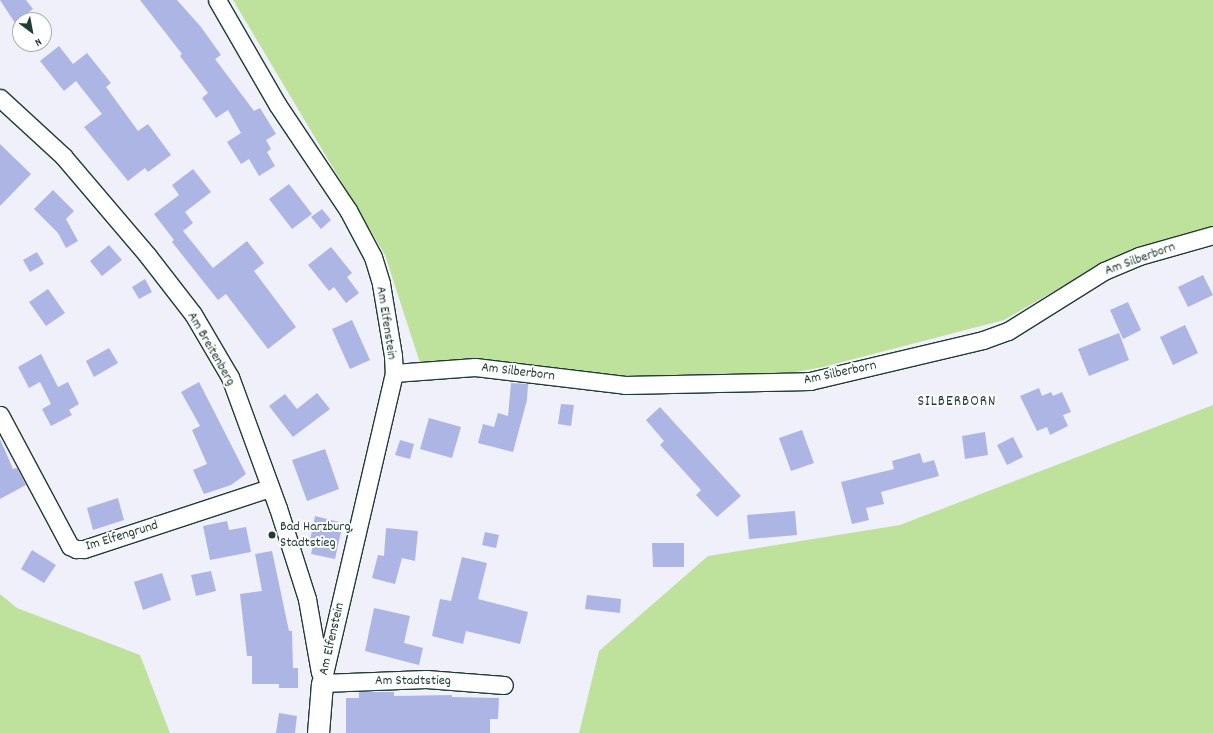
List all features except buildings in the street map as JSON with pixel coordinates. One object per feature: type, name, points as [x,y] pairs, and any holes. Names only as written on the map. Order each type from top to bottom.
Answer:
[{"type":"street","name":"Am Elfenstein","points":[[217,0],[277,104],[348,210],[373,257],[381,284],[394,373],[322,683]]},
{"type":"street","name":"Am Breitenberg","points":[[0,98],[63,156],[193,314],[230,378],[270,488],[307,599],[322,683]]},
{"type":"street","name":"Am Silberborn","points":[[394,373],[475,367],[625,385],[810,381],[983,340],[1008,331],[1104,271],[1139,256],[1213,235]]},
{"type":"street","name":"Im Elfengrund","points":[[0,415],[70,546],[76,549],[84,549],[270,488]]},
{"type":"street","name":"Am Stadtstieg","points":[[322,683],[426,678],[504,685]]},
{"type":"street","points":[[318,733],[322,683]]},
{"type":"green space","points":[[233,0],[1213,0],[1213,226],[1108,260],[1004,320],[823,367],[784,374],[633,378],[420,363],[385,255]]},
{"type":"green space","points":[[1213,405],[1213,733],[579,733],[599,651],[708,556],[900,525]]},
{"type":"green space","points":[[0,594],[17,608],[140,655],[170,733],[0,733]]},
{"type":"place","name":"Bad Harzburg, Stadtstieg","points":[[272,535]]},
{"type":"district","name":"SILBERBORN","points":[[957,403]]}]
